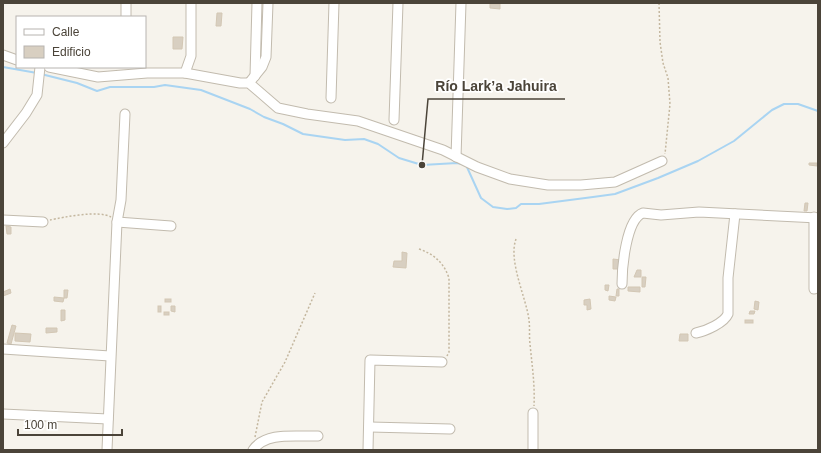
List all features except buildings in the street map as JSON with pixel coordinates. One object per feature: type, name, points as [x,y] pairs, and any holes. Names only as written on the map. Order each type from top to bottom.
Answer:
[{"type":"street","points":[[126,3],[126,16]]},
{"type":"street","points":[[185,73],[191,56],[191,3]]},
{"type":"street","points":[[257,3],[252,80],[278,108],[306,114],[358,121],[443,150],[499,176],[548,185],[581,185],[615,182],[662,161]]},
{"type":"street","points":[[54,68],[98,77],[123,71],[147,73],[185,73],[240,83],[252,80],[262,67],[266,57],[268,3]]},
{"type":"street","points":[[331,98],[334,3]]},
{"type":"street","points":[[394,120],[398,3]]},
{"type":"street","points":[[456,157],[461,3]]},
{"type":"street","points":[[3,55],[16,60]]},
{"type":"street","points":[[3,143],[32,104],[39,86],[40,72]]},
{"type":"street","points":[[106,450],[117,222],[121,200],[125,114]]},
{"type":"street","points":[[622,284],[629,232],[640,214],[671,215],[699,212],[816,218],[814,289]]},
{"type":"street","points":[[696,333],[718,324],[726,319],[728,314],[728,278],[735,214]]},
{"type":"street","points":[[3,220],[43,222]]},
{"type":"street","points":[[117,222],[171,226]]},
{"type":"street","points":[[3,349],[110,356]]},
{"type":"street","points":[[368,450],[370,427],[370,360],[442,362]]},
{"type":"street","points":[[533,413],[533,450]]},
{"type":"street","points":[[3,414],[108,419]]},
{"type":"street","points":[[370,427],[450,429]]},
{"type":"street","points":[[254,450],[258,442],[268,438],[318,436]]},
{"type":"path","points":[[658,3],[660,42],[663,63],[668,78],[670,104],[668,142],[662,161]]},
{"type":"path","points":[[43,222],[73,216],[101,214],[108,216],[117,222]]},
{"type":"path","points":[[516,239],[514,245],[514,259],[529,320],[530,346],[534,377],[533,413]]},
{"type":"path","points":[[419,249],[435,257],[447,270],[449,278],[449,352],[442,362]]},
{"type":"path","points":[[254,450],[262,402],[284,362],[315,293]]},
{"type":"waterway","points":[[3,67],[37,73]]},
{"type":"waterway","points":[[41,74],[77,83],[97,91],[110,87],[154,87],[165,85],[201,90],[250,109],[264,117],[303,134],[345,140],[364,139],[378,144],[399,158],[422,165],[457,163],[466,165],[481,198],[493,207],[507,209],[516,208],[521,204],[539,204],[615,194],[698,161],[734,141],[772,110],[784,104],[798,104],[818,111]]},
{"type":"place","name":"Río Lark’a Jahuira","points":[[422,165]]}]
